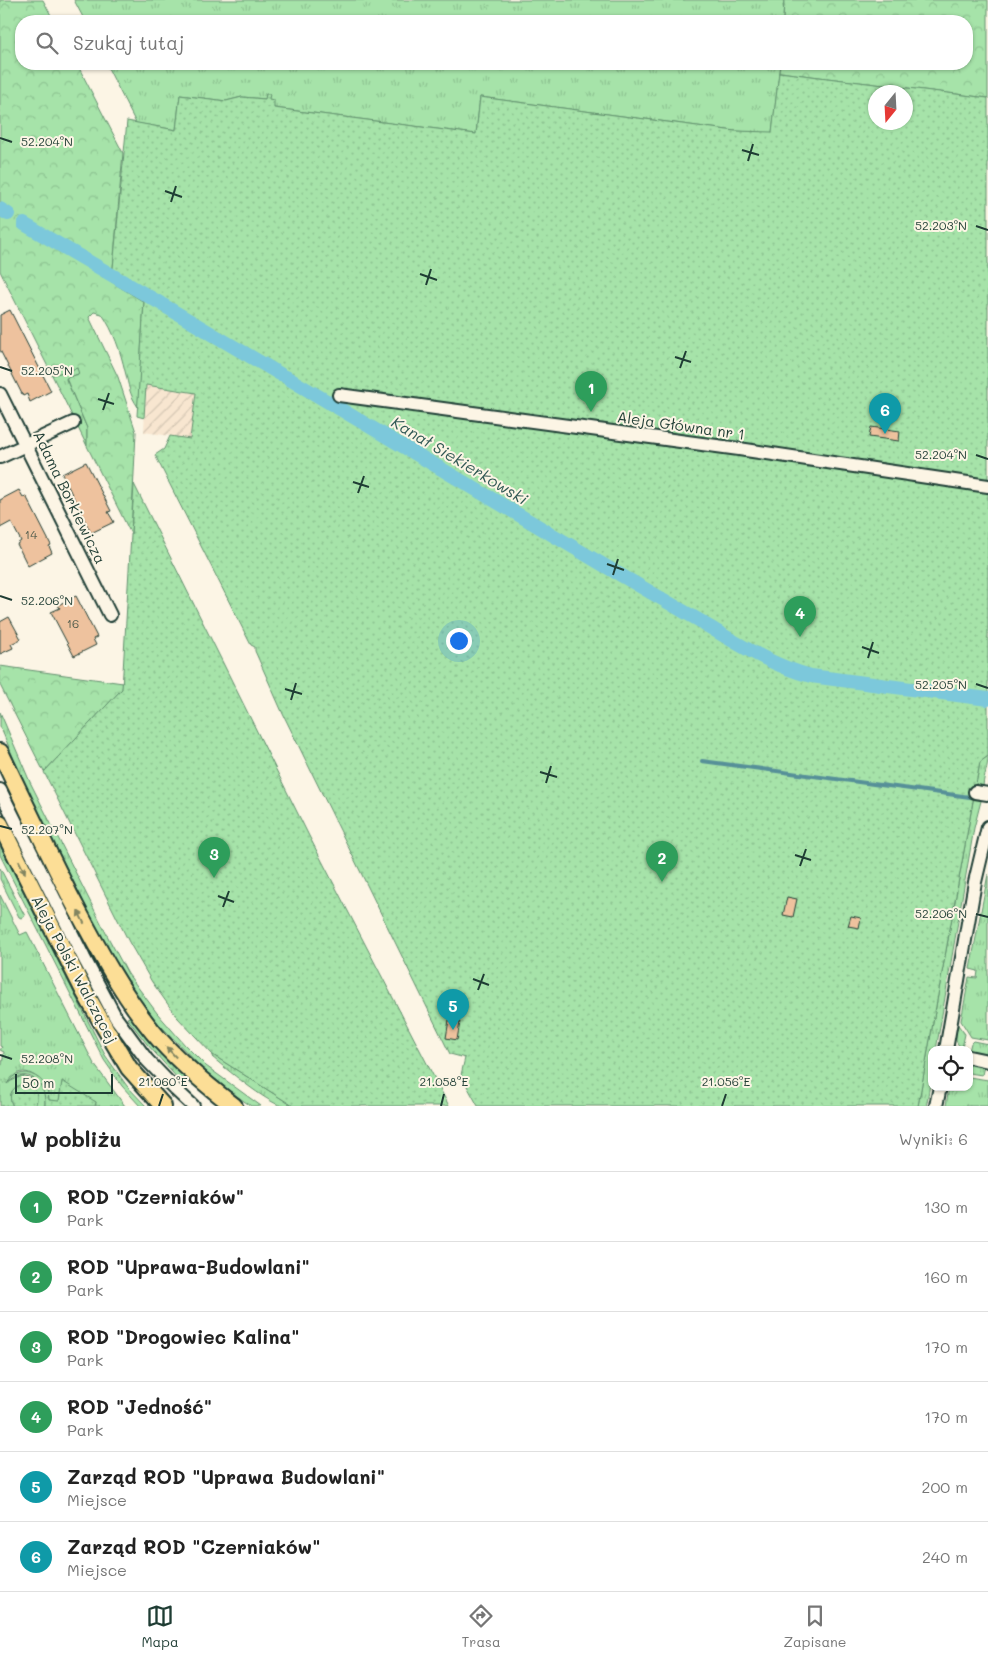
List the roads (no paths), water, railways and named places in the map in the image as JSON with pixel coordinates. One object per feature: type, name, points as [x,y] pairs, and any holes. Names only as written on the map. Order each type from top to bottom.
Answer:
[{"type":"main road","name":"Aleja Polski Walczącej","points":[[0,752],[90,934],[122,990],[154,1033],[178,1060],[234,1106]]},
{"type":"main road","name":"Aleja Polski Walczącej","points":[[0,824],[105,1028],[129,1068],[163,1106]]},
{"type":"street","name":"Adama Borkiewicza","points":[[0,394],[110,615]]},
{"type":"street","name":"Aleja Główna nr 1","points":[[339,395],[739,449],[988,486]]},
{"type":"street","points":[[0,457],[73,423]]},
{"type":"street","points":[[0,790],[88,967],[116,1018],[147,1060],[194,1106]]},
{"type":"street","points":[[975,792],[988,794]]},
{"type":"street","points":[[947,1046],[975,882],[988,827]]},
{"type":"street","points":[[973,1058],[988,1061]]},
{"type":"street","points":[[936,1106],[939,1091]]},
{"type":"waterway","name":"Kanał Siekierkowski","points":[[0,209],[8,214]]},
{"type":"waterway","name":"Kanał Siekierkowski","points":[[24,224],[160,303]]},
{"type":"waterway","name":"Kanał Siekierkowski","points":[[163,305],[280,374]]},
{"type":"waterway","name":"Kanał Siekierkowski","points":[[286,377],[617,573]]},
{"type":"waterway","name":"Kanał Siekierkowski","points":[[619,574],[702,622]]},
{"type":"waterway","name":"Kanał Siekierkowski","points":[[706,625],[770,661],[811,676],[988,699]]},
{"type":"waterway","points":[[702,761],[970,797]]},
{"type":"place","name":"ROD \"Czerniaków\"","points":[[591,412]]},
{"type":"place","name":"Zarząd ROD \"Czerniaków\"","points":[[885,434]]},
{"type":"place","name":"ROD \"Jedność\"","points":[[800,637]]},
{"type":"place","name":"ROD \"Drogowiec Kalina\"","points":[[214,878]]},
{"type":"place","name":"ROD \"Uprawa-Budowlani\"","points":[[662,882]]},
{"type":"place","name":"Zarząd ROD \"Uprawa Budowlani\"","points":[[453,1030]]}]
